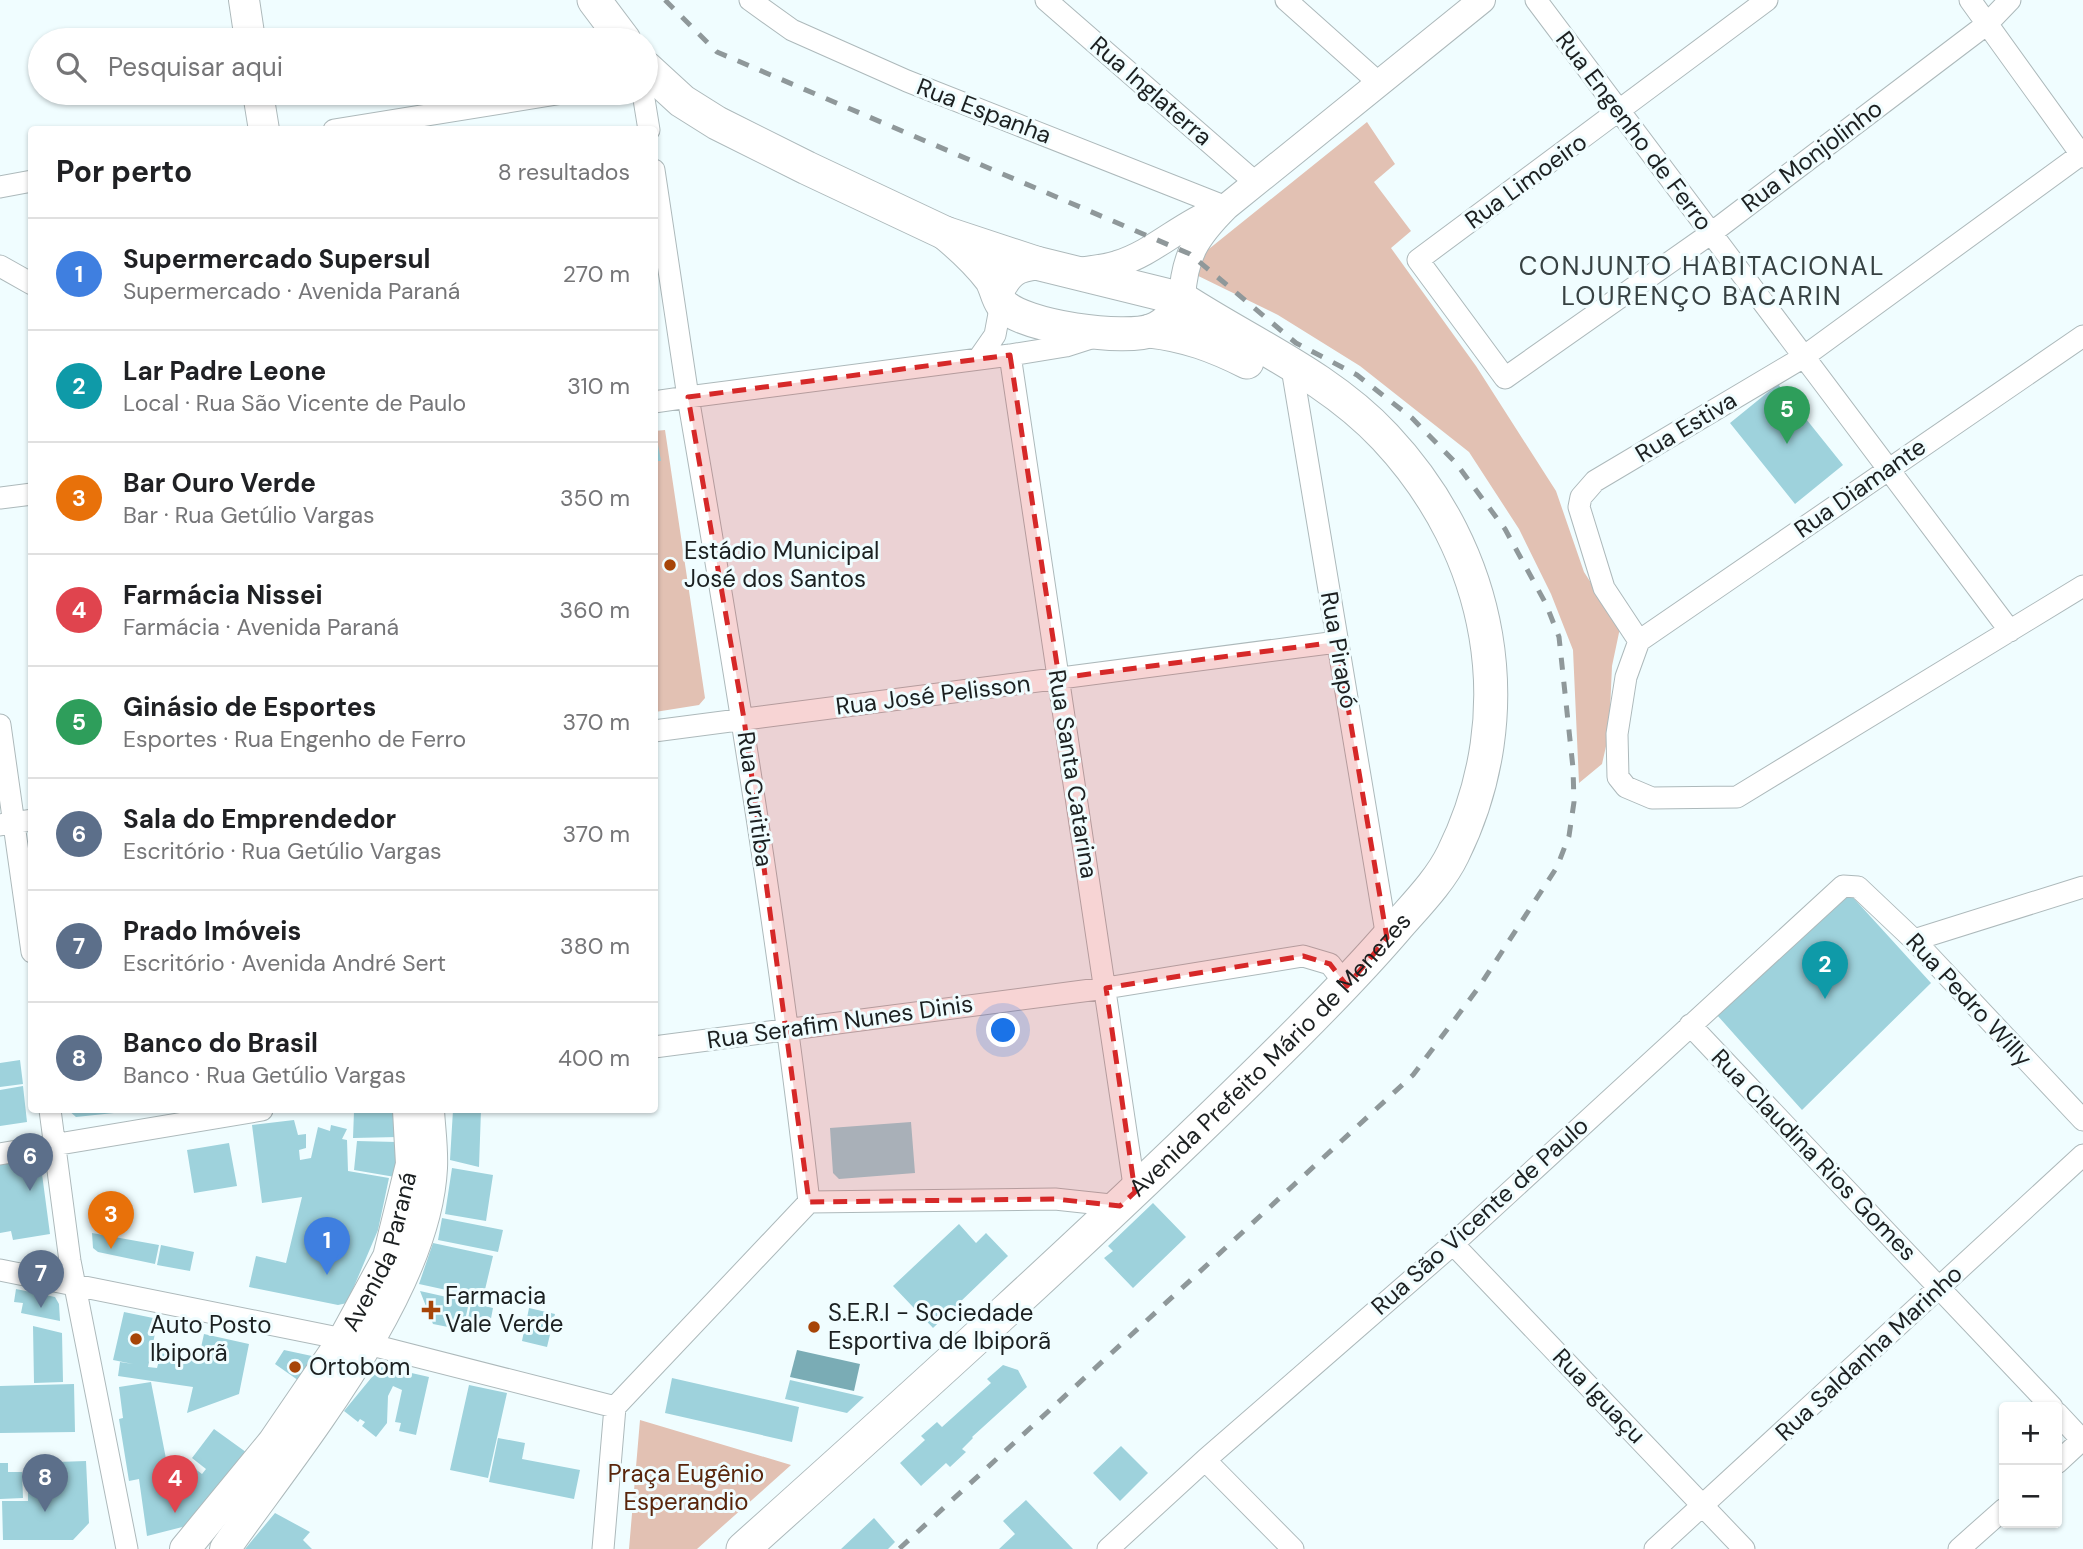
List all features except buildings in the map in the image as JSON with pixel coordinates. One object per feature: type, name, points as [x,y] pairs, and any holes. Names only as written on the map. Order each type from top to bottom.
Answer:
[{"type":"main road","points":[[244,0],[256,28]]},
{"type":"main road","points":[[260,28],[262,0]]},
{"type":"main road","points":[[594,0],[615,28]]},
{"type":"main road","points":[[658,86],[717,123],[946,233],[977,241],[1036,263]]},
{"type":"main road","points":[[260,105],[263,126]]},
{"type":"main road","points":[[278,105],[281,126]]},
{"type":"main road","points":[[946,233],[970,254],[999,297],[1015,266],[1036,263]]},
{"type":"main road","name":"Avenida Prefeito Mário de Menezes","points":[[1036,263],[1182,299],[1293,373]]},
{"type":"main road","name":"Avenida Prefeito Mário de Menezes","points":[[743,1549],[1127,1199],[1347,986],[1452,857],[1465,825],[1490,744],[1492,680],[1486,625],[1472,578],[1454,537],[1426,489],[1387,439],[1343,397],[1293,373],[1176,334],[1047,326],[1019,316],[999,297]]},
{"type":"main road","points":[[1150,331],[1174,315],[1182,299]]},
{"type":"main road","name":"Avenida Paraná","points":[[356,1341],[388,1257],[411,1164],[408,1113]]},
{"type":"main road","name":"Avenida Paraná","points":[[225,1549],[282,1448],[410,1261],[425,1210],[432,1169],[429,1113]]},
{"type":"main road","name":"Avenida Paraná","points":[[185,1549],[282,1448]]},
{"type":"street","name":"Rua Espanha","points":[[750,0],[792,30],[859,60],[1226,207]]},
{"type":"street","name":"Rua Inglaterra","points":[[1046,0],[1256,183]]},
{"type":"street","points":[[1286,0],[1379,83]]},
{"type":"street","points":[[1182,299],[1183,278],[1200,233],[1226,207],[1482,0]]},
{"type":"street","name":"Rua Engenho de Ferro","points":[[1536,0],[1802,358],[2010,631]]},
{"type":"street","name":"Rua Limoeiro","points":[[1505,378],[1418,260],[1767,0]]},
{"type":"street","points":[[1970,0],[2082,155]]},
{"type":"street","name":"Rua Monjolinho","points":[[1505,378],[1710,234],[1987,24],[2010,0]]},
{"type":"street","points":[[359,126],[489,105]]},
{"type":"street","points":[[648,105],[649,126]]},
{"type":"street","name":"Rua Estiva","points":[[1639,641],[1604,588],[1587,540],[1579,507],[1581,497],[1595,481],[1802,358],[2082,155]]},
{"type":"street","points":[[0,187],[28,182]]},
{"type":"street","name":"Rua Curitiba","points":[[658,197],[688,397],[744,719],[789,1027],[809,1202]]},
{"type":"street","points":[[1071,272],[1117,264],[1142,253],[1193,220],[1226,207]]},
{"type":"street","points":[[0,267],[28,282]]},
{"type":"street","points":[[979,358],[995,335],[999,297]]},
{"type":"street","points":[[658,401],[1010,355],[1066,346],[1110,332]]},
{"type":"street","name":"Rua Diamante","points":[[1639,641],[2083,336]]},
{"type":"street","name":"Rua Santa Catarina","points":[[1010,355],[1106,988],[1127,1199]]},
{"type":"street","name":"Rua Pirapó","points":[[1293,373],[1387,938]]},
{"type":"street","points":[[0,498],[28,494]]},
{"type":"street","points":[[1639,641],[1626,677],[1617,734],[1618,777],[1626,787],[1652,798],[1744,795],[2083,586]]},
{"type":"street","name":"Rua José Pelisson","points":[[658,730],[1337,642]]},
{"type":"street","points":[[0,725],[28,920]]},
{"type":"street","name":"Rua Pedro Willy","points":[[1852,885],[1858,887],[1914,940],[2083,1120]]},
{"type":"street","name":"Rua São Vicente de Paulo","points":[[1108,1549],[1205,1460],[1453,1244],[1843,886],[1852,885]]},
{"type":"street","points":[[1914,940],[2083,887]]},
{"type":"street","name":"Rua Serafim Nunes Dinis","points":[[658,1046],[789,1027],[1106,988],[1303,956],[1330,964],[1347,986]]},
{"type":"street","name":"Rua Claudina Rios Gomes","points":[[1690,1025],[2047,1402]]},
{"type":"street","points":[[50,1113],[75,1287],[127,1549]]},
{"type":"street","points":[[0,1154],[245,1113]]},
{"type":"street","name":"Rua Saldanha Marinho","points":[[1655,1549],[2083,1155]]},
{"type":"street","points":[[603,1549],[615,1407],[809,1202],[1127,1199]]},
{"type":"street","name":"Rua Iguaçu","points":[[1453,1244],[1744,1549]]},
{"type":"street","points":[[0,1270],[356,1341],[615,1407]]},
{"type":"street","points":[[2062,1418],[2083,1440],[2062,1458]]},
{"type":"street","points":[[1205,1460],[1293,1549]]},
{"type":"street","points":[[1959,1549],[1999,1513]]},
{"type":"highlighted area","points":[[1010,355],[1059,678],[1337,642],[1387,938],[1347,986],[1330,964],[1303,956],[1106,988],[1135,1192],[1120,1206],[1055,1199],[809,1202],[744,719],[688,397]]},
{"type":"green space","points":[[1367,122],[1395,164],[1374,182],[1411,231],[1391,248],[1476,366],[1556,491],[1584,572],[1620,628],[1612,666],[1609,733],[1602,764],[1579,783],[1573,650],[1551,594],[1519,529],[1469,452],[1360,366],[1278,315],[1184,269]]},
{"type":"green space","name":"Estádio Municipal José dos Santos","points":[[665,430],[705,698],[699,705],[658,712],[658,431]]},
{"type":"green space","name":"Praça Eugênio Esperandio","points":[[640,1420],[791,1465],[697,1549],[629,1549]]},
{"type":"water","points":[[797,1350],[860,1364],[854,1391],[790,1377]]},
{"type":"railway","points":[[665,0],[717,52],[1190,254],[1296,343],[1357,375],[1412,418],[1455,462],[1505,529],[1546,604],[1559,637],[1573,768],[1574,802],[1569,836],[1557,867],[1479,987],[1413,1075],[899,1549]]},
{"type":"place","name":"Ginásio de Esportes","points":[[1787,444]]},
{"type":"place","name":"Estádio Municipal José dos Santos","points":[[670,565]]},
{"type":"place","name":"Lar Padre Leone","points":[[1825,999]]},
{"type":"place","name":"Sala do Emprendedor","points":[[30,1191]]},
{"type":"place","name":"Bar Ouro Verde","points":[[111,1249]]},
{"type":"place","name":"Supermercado Supersul","points":[[327,1275]]},
{"type":"place","name":"Prado Imóveis","points":[[41,1308]]},
{"type":"place","name":"Farmacia Vale Verde","points":[[431,1310]]},
{"type":"place","name":"S.E.R.I - Sociedade Esportiva de Ibiporã","points":[[814,1327]]},
{"type":"place","name":"Auto Posto Ibiporã","points":[[136,1339]]},
{"type":"place","name":"Ortobom","points":[[295,1367]]},
{"type":"place","name":"Banco do Brasil","points":[[45,1512]]},
{"type":"place","name":"Farmácia Nissei","points":[[175,1513]]},
{"type":"district","name":"CONJUNTO HABITACIONAL LOURENÇO BACARIN","points":[[1702,281]]}]
